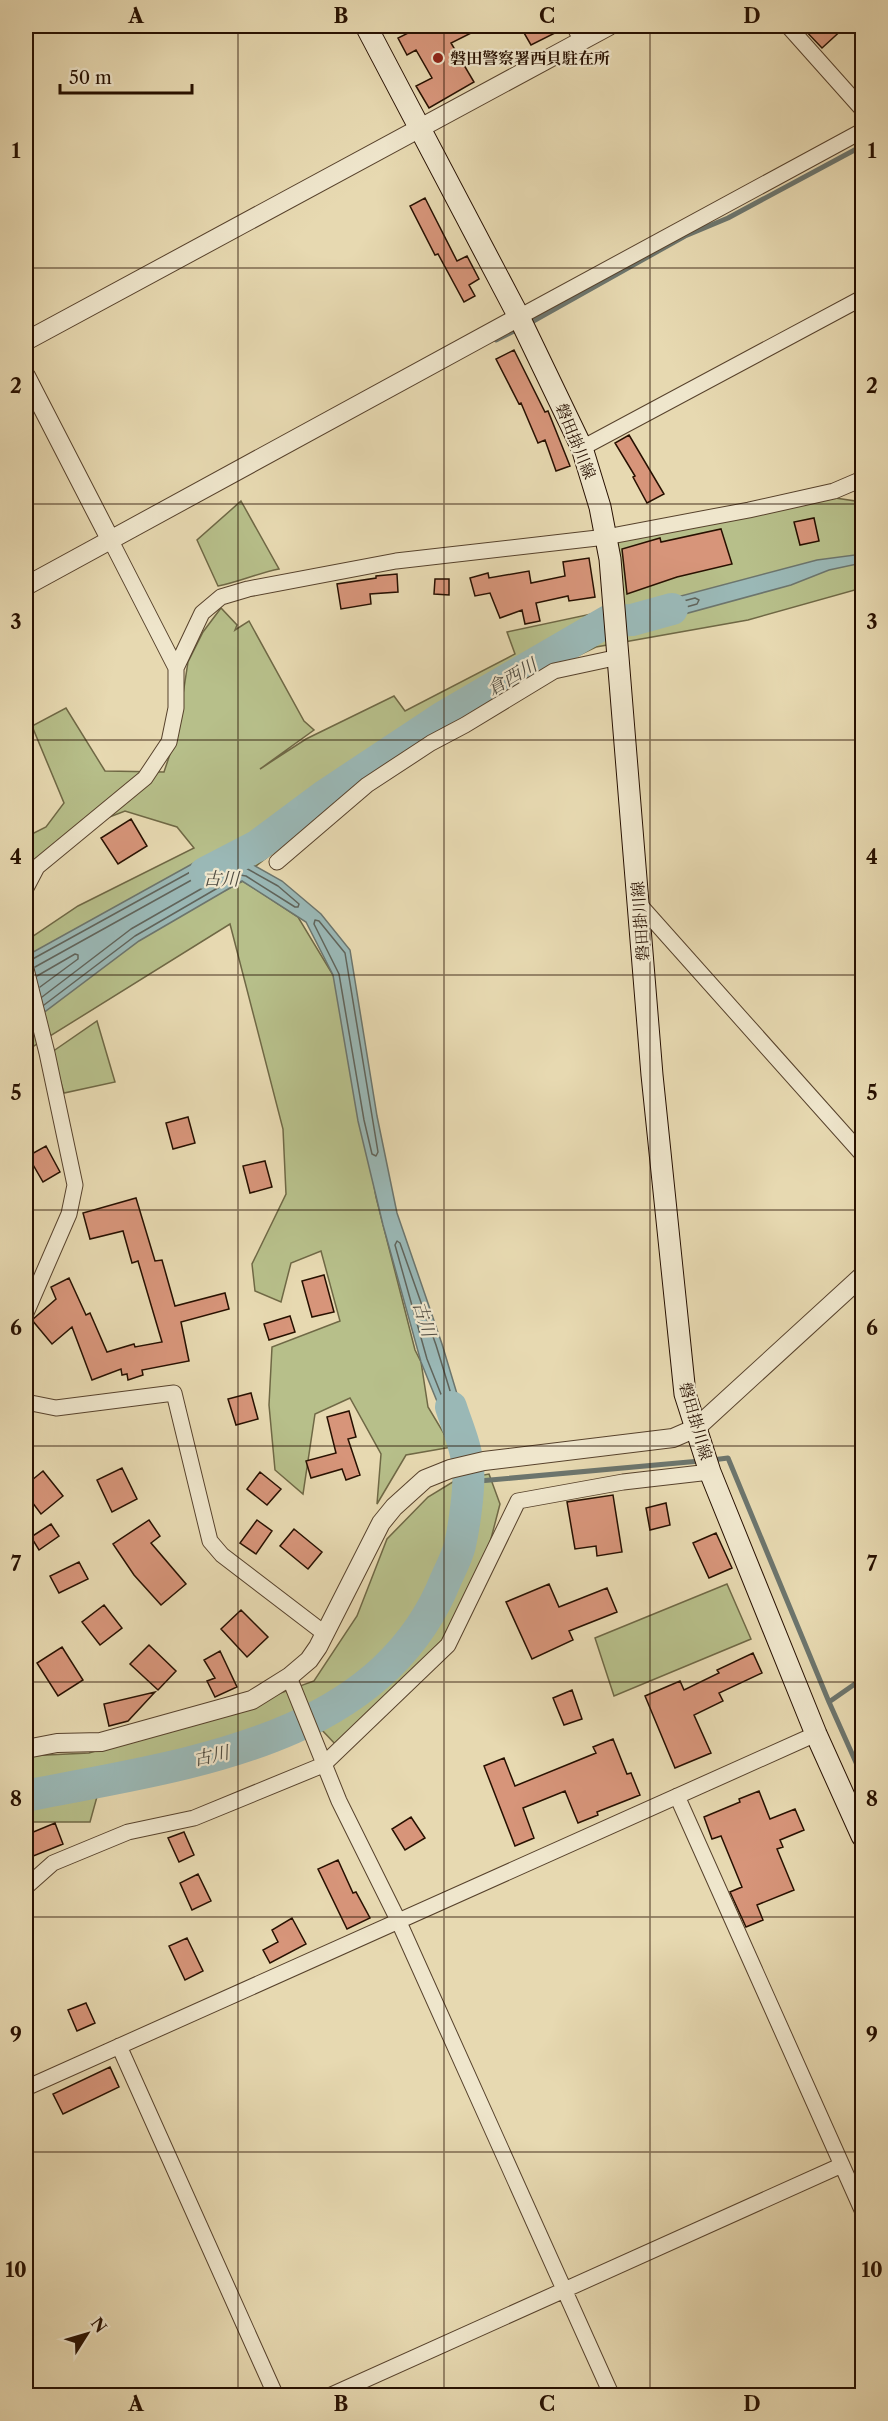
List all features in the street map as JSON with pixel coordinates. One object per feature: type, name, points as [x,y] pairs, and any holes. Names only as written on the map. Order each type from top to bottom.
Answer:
[{"type":"main road","name":"磐田掛川線","points":[[366,26],[519,317],[582,448],[610,558],[652,1075],[685,1394],[710,1472],[816,1734],[862,1836]]},
{"type":"street","points":[[26,341],[421,128],[578,33],[609,26]]},
{"type":"street","points":[[788,26],[862,109]]},
{"type":"street","points":[[26,586],[862,131]]},
{"type":"street","points":[[582,448],[862,298]]},
{"type":"street","points":[[26,376],[176,668]]},
{"type":"street","points":[[26,885],[37,867],[50,855],[145,778],[169,742],[176,708],[176,668],[202,614],[221,597],[249,589],[396,561],[606,537],[749,510],[834,491],[862,480]]},
{"type":"street","points":[[277,862],[367,785],[431,743],[554,671],[619,657]]},
{"type":"street","points":[[639,904],[862,1154]]},
{"type":"street","points":[[26,969],[75,1185],[69,1214],[26,1312]]},
{"type":"street","points":[[26,1749],[57,1743],[101,1742],[252,1700],[291,1681],[318,1647],[381,1523],[394,1507],[425,1479],[450,1469],[484,1461],[673,1438],[696,1428],[862,1276]]},
{"type":"street","points":[[26,1402],[56,1408],[174,1393],[210,1541],[222,1555],[324,1633]]},
{"type":"street","points":[[26,1887],[53,1863],[128,1833],[194,1818],[324,1765],[447,1646],[518,1501],[623,1482],[710,1472]]},
{"type":"street","points":[[291,1681],[339,1801],[398,1920],[612,2396]]},
{"type":"street","points":[[26,2088],[816,1734]]},
{"type":"street","points":[[677,1796],[862,2210]]},
{"type":"street","points":[[119,2046],[276,2396]]},
{"type":"street","points":[[329,2396],[842,2165]]},
{"type":"green space","points":[[815,495],[862,502],[862,588],[748,620],[596,647],[533,677],[391,760],[224,891],[243,881],[298,917],[339,985],[376,1197],[415,1350],[421,1362],[428,1407],[452,1447],[406,1455],[377,1504],[381,1454],[350,1398],[315,1414],[303,1494],[275,1470],[269,1405],[272,1347],[340,1321],[321,1251],[291,1263],[281,1302],[255,1291],[252,1264],[286,1194],[283,1129],[230,924],[26,1051],[26,941],[78,906],[194,848],[177,827],[125,811],[86,826],[26,888],[26,837],[46,827],[64,803],[32,726],[66,708],[105,771],[164,772],[177,733],[188,662],[203,632],[221,608],[237,625],[235,630],[249,621],[304,721],[314,730],[260,769],[306,739],[394,696],[405,711],[515,654],[507,632],[615,609],[606,537]]},
{"type":"green space","points":[[241,501],[279,569],[218,586],[197,540]]},
{"type":"green space","points":[[97,1021],[115,1082],[64,1093],[52,1052]]},
{"type":"green space","points":[[489,1474],[500,1504],[480,1581],[448,1637],[337,1746],[319,1727],[291,1738],[98,1793],[90,1822],[26,1822],[26,1756],[89,1753],[248,1705],[314,1681],[357,1616],[387,1539],[428,1497],[456,1480]]},
{"type":"green space","points":[[727,1584],[751,1639],[614,1696],[595,1638]]},
{"type":"water","points":[[862,554],[862,563],[829,570],[791,585],[633,628],[628,610],[817,560]]},
{"type":"water","points":[[240,846],[248,862],[282,881],[321,914],[350,950],[377,1116],[397,1213],[442,1344],[473,1447],[456,1448],[421,1362],[383,1225],[358,1121],[333,975],[306,922],[242,881],[139,941],[26,1026],[26,956],[201,859]]},
{"type":"building","points":[[422,26],[485,26],[451,43],[474,82],[429,108],[416,86],[432,78],[416,50],[407,55],[398,38]]},
{"type":"building","points":[[520,26],[564,26],[565,28],[531,45]]},
{"type":"building","points":[[801,26],[846,26],[822,48]]},
{"type":"building","points":[[425,198],[457,261],[467,256],[479,279],[469,285],[475,296],[464,302],[438,254],[435,255],[410,206]]},
{"type":"building","points":[[514,350],[545,412],[548,411],[570,466],[556,471],[545,440],[538,443],[521,403],[519,404],[496,359]]},
{"type":"building","points":[[629,435],[664,494],[647,503],[633,477],[635,476],[615,443]]},
{"type":"building","points":[[814,518],[819,541],[800,545],[794,522]]},
{"type":"building","points":[[721,529],[732,564],[677,577],[627,594],[622,549],[660,538],[661,542]]},
{"type":"building","points":[[589,558],[595,597],[569,601],[568,596],[536,603],[540,621],[525,624],[522,610],[500,618],[490,593],[475,596],[470,578],[488,573],[489,578],[529,571],[531,583],[565,576],[563,562]]},
{"type":"building","points":[[397,574],[398,592],[370,594],[371,604],[341,609],[337,584]]},
{"type":"building","points":[[435,579],[449,579],[449,595],[434,594]]},
{"type":"building","points":[[131,819],[147,846],[118,864],[101,838]]},
{"type":"building","points":[[188,1117],[195,1143],[173,1149],[166,1123]]},
{"type":"building","points":[[46,1146],[60,1172],[43,1182],[28,1156]]},
{"type":"building","points":[[265,1161],[272,1187],[250,1193],[243,1166]]},
{"type":"building","points":[[136,1198],[155,1261],[162,1260],[175,1306],[225,1293],[229,1309],[181,1322],[189,1361],[142,1370],[143,1375],[128,1380],[127,1374],[122,1375],[121,1369],[92,1380],[72,1327],[52,1344],[32,1320],[56,1299],[51,1287],[69,1278],[86,1315],[90,1313],[107,1352],[134,1344],[135,1347],[162,1342],[138,1261],[132,1263],[123,1231],[90,1239],[83,1213]]},
{"type":"building","points":[[324,1275],[334,1312],[312,1317],[302,1281]]},
{"type":"building","points":[[290,1316],[295,1332],[269,1340],[264,1324]]},
{"type":"building","points":[[251,1393],[258,1419],[236,1425],[228,1399]]},
{"type":"building","points":[[349,1411],[356,1437],[348,1439],[360,1475],[346,1480],[342,1469],[311,1478],[306,1461],[336,1453],[327,1417]]},
{"type":"building","points":[[122,1468],[137,1499],[112,1512],[97,1480]]},
{"type":"building","points":[[43,1471],[63,1496],[41,1514],[26,1494],[26,1485]]},
{"type":"building","points":[[260,1472],[281,1489],[267,1505],[247,1489]]},
{"type":"building","points":[[613,1495],[622,1552],[597,1556],[596,1546],[575,1549],[567,1502]]},
{"type":"building","points":[[666,1503],[670,1525],[650,1530],[646,1508]]},
{"type":"building","points":[[149,1520],[160,1536],[151,1543],[186,1584],[161,1605],[134,1575],[113,1544]]},
{"type":"building","points":[[257,1520],[272,1531],[256,1554],[240,1543]]},
{"type":"building","points":[[51,1524],[59,1536],[39,1550],[31,1537]]},
{"type":"building","points":[[294,1529],[322,1552],[308,1569],[280,1546]]},
{"type":"building","points":[[716,1533],[732,1568],[709,1578],[693,1543]]},
{"type":"building","points":[[79,1562],[88,1579],[59,1593],[50,1576]]},
{"type":"building","points":[[549,1584],[559,1607],[607,1588],[617,1612],[569,1631],[573,1640],[532,1659],[506,1602]]},
{"type":"building","points":[[104,1605],[122,1628],[100,1645],[82,1622]]},
{"type":"building","points":[[241,1610],[268,1637],[247,1657],[221,1629]]},
{"type":"building","points":[[149,1645],[176,1671],[158,1690],[130,1664]]},
{"type":"building","points":[[62,1647],[83,1680],[58,1696],[37,1663]]},
{"type":"building","points":[[220,1651],[237,1687],[215,1697],[207,1681],[215,1678],[204,1660]]},
{"type":"building","points":[[753,1653],[762,1673],[719,1693],[723,1701],[694,1715],[711,1753],[675,1768],[645,1696],[680,1681],[684,1690],[719,1673],[717,1670]]},
{"type":"building","points":[[572,1690],[582,1719],[564,1725],[553,1698]]},
{"type":"building","points":[[155,1692],[128,1721],[109,1726],[104,1704]]},
{"type":"building","points":[[613,1739],[627,1774],[631,1773],[640,1795],[597,1812],[598,1815],[578,1823],[565,1791],[523,1808],[534,1838],[515,1846],[484,1766],[504,1758],[515,1786],[596,1753],[593,1747]]},
{"type":"building","points":[[759,1791],[770,1819],[795,1809],[804,1830],[780,1840],[783,1847],[777,1849],[794,1890],[757,1905],[763,1920],[746,1927],[730,1892],[742,1887],[721,1836],[712,1839],[704,1817],[740,1802],[739,1799]]},
{"type":"building","points":[[411,1817],[425,1838],[405,1850],[392,1829]]},
{"type":"building","points":[[55,1823],[63,1844],[26,1859],[26,1835]]},
{"type":"building","points":[[184,1832],[194,1855],[179,1862],[168,1838]]},
{"type":"building","points":[[338,1860],[353,1893],[356,1892],[370,1918],[347,1929],[318,1869]]},
{"type":"building","points":[[198,1874],[211,1901],[192,1910],[180,1883]]},
{"type":"building","points":[[292,1918],[306,1944],[270,1963],[263,1950],[278,1942],[272,1930]]},
{"type":"building","points":[[187,1938],[203,1971],[185,1980],[169,1946]]},
{"type":"building","points":[[86,2003],[95,2023],[77,2031],[68,2010]]},
{"type":"building","points":[[110,2067],[119,2087],[63,2114],[53,2094]]},
{"type":"waterway","points":[[528,324],[685,236],[728,218],[862,146]]},
{"type":"waterway","points":[[496,340],[520,328]]},
{"type":"waterway","name":"倉西川","points":[[205,873],[257,846],[324,796],[443,717],[608,621],[632,620],[672,609]]},
{"type":"waterway","name":"古川","points":[[26,1796],[146,1772],[208,1757],[268,1738],[324,1712],[374,1679],[415,1635],[446,1579],[459,1549],[466,1507],[468,1468],[464,1445],[451,1407]]},
{"type":"waterway","points":[[712,1460],[728,1458],[862,1776]]},
{"type":"waterway","points":[[468,1482],[700,1461]]},
{"type":"waterway","points":[[829,1702],[862,1679]]},
{"type":"place","name":"磐田警察署西貝駐在所","points":[[438,58]]}]
